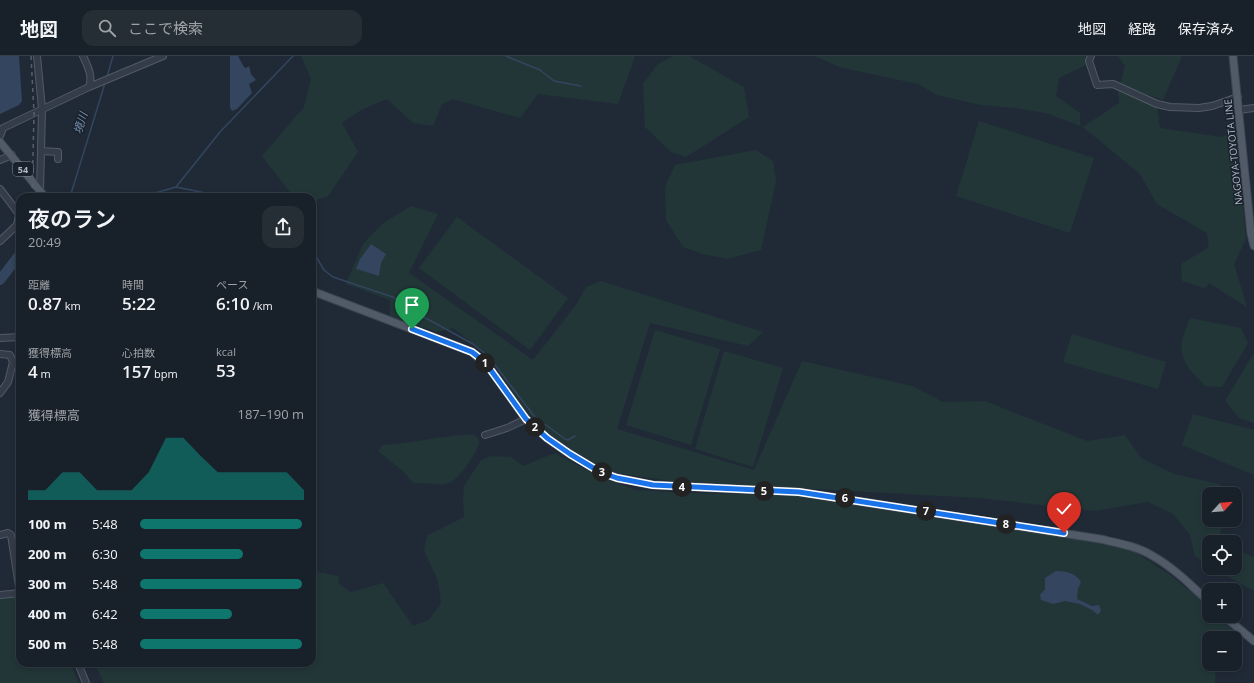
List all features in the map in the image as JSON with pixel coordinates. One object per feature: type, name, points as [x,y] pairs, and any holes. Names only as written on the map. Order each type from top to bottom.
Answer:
[{"type":"main road","name":"NAGOYA-TOYOTA LINE","points":[[1233,56],[1254,246]]},
{"type":"main road","name":"54","points":[[0,142],[42,193]]},
{"type":"main road","points":[[316,293],[472,352],[490,369],[526,419],[547,438],[600,472],[632,482],[653,485],[806,493],[1100,539],[1135,548],[1151,554],[1177,572],[1202,595]]},
{"type":"main road","points":[[1232,623],[1254,641]]},
{"type":"street","points":[[37,56],[42,109],[40,190]]},
{"type":"street","points":[[83,56],[92,80],[89,87]]},
{"type":"street","points":[[0,136],[3,128],[89,87],[100,84],[163,56]]},
{"type":"street","points":[[1091,56],[1089,61],[1097,85],[1113,84],[1157,104],[1170,107],[1199,108],[1212,106],[1238,97]]},
{"type":"street","points":[[1239,110],[1254,108]]},
{"type":"street","points":[[41,151],[58,152],[58,159]]},
{"type":"street","points":[[0,160],[12,155]]},
{"type":"street","points":[[0,188],[16,210]]},
{"type":"street","points":[[0,241],[16,226]]},
{"type":"street","points":[[0,338],[16,337]]},
{"type":"street","points":[[0,354],[10,355],[13,362],[8,382],[0,393]]},
{"type":"street","points":[[485,435],[507,428],[526,419]]},
{"type":"street","points":[[0,535],[8,533],[11,535],[16,567]]},
{"type":"street","points":[[0,595],[16,593]]},
{"type":"street","points":[[80,667],[86,683]]},
{"type":"green space","points":[[301,56],[635,56],[618,104],[538,94],[520,118],[453,99],[442,104],[433,126],[413,123],[387,99],[361,110],[342,123],[358,152],[328,196],[316,200],[316,193],[291,193],[262,156],[304,107],[311,79]]},
{"type":"green space","points":[[673,56],[689,56],[744,87],[749,117],[686,157],[671,152],[645,127],[643,84],[657,65]]},
{"type":"green space","points":[[815,56],[1088,56],[1088,64],[1059,78],[1056,96],[1080,113],[1080,126],[1046,113],[981,105],[937,95],[918,84],[839,67]]},
{"type":"green space","points":[[1118,56],[1182,56],[1163,100],[1120,85],[1125,66]]},
{"type":"green space","points":[[1118,91],[1157,107],[1160,128],[1221,137],[1235,132],[1246,239],[1234,264],[1247,307],[1209,283],[1205,288],[1182,281],[1181,264],[1209,247],[1207,233],[1157,204],[1140,174],[1083,127],[1119,103]]},
{"type":"green space","points":[[979,121],[1094,158],[1070,233],[956,196]]},
{"type":"green space","points":[[756,150],[773,161],[776,181],[761,250],[727,259],[703,254],[683,247],[666,220],[665,187],[675,165]]},
{"type":"green space","points":[[411,206],[438,214],[409,273],[533,360],[576,305],[586,287],[601,281],[763,332],[748,346],[650,323],[617,429],[754,470],[802,361],[912,386],[943,402],[985,401],[1087,441],[1125,435],[1141,458],[1174,474],[1219,484],[1221,487],[1202,487],[1202,527],[1222,527],[1220,535],[1202,535],[1202,561],[1195,556],[1190,535],[1173,514],[1148,502],[1095,511],[979,498],[671,481],[610,472],[584,458],[541,428],[518,401],[489,356],[453,328],[437,332],[390,316],[390,300],[346,284],[363,244],[382,224]]},
{"type":"green space","points":[[457,217],[568,298],[530,350],[419,268]]},
{"type":"green space","points":[[1190,318],[1241,328],[1248,343],[1222,387],[1205,386],[1190,370],[1185,362],[1182,355],[1182,339]]},
{"type":"green space","points":[[655,330],[720,349],[691,445],[626,425]]},
{"type":"green space","points":[[1072,334],[1166,362],[1158,389],[1063,362]]},
{"type":"green space","points":[[724,351],[783,368],[753,467],[695,449]]},
{"type":"green space","points":[[1254,355],[1254,423],[1239,418],[1225,401]]},
{"type":"green space","points":[[1193,414],[1254,430],[1254,475],[1182,445]]},
{"type":"green space","points":[[473,434],[478,438],[479,443],[467,465],[454,480],[449,483],[438,485],[413,483],[404,472],[378,451],[384,445]]},
{"type":"green space","points":[[555,453],[603,478],[636,490],[690,493],[793,495],[1085,540],[1135,552],[1173,577],[1202,602],[1202,623],[1225,623],[1233,630],[1202,631],[1202,671],[1216,671],[1215,683],[104,683],[96,667],[316,667],[316,572],[338,576],[339,584],[351,592],[383,583],[413,626],[429,620],[441,603],[438,581],[424,550],[427,536],[464,517],[464,486],[481,460],[491,456],[511,457],[523,466]]},
{"type":"green space","points":[[1242,553],[1254,557],[1254,591],[1242,583],[1225,575],[1242,575]]},
{"type":"green space","points":[[0,597],[16,598],[16,667],[72,667],[79,683],[0,683]]},
{"type":"water","points":[[0,56],[19,56],[22,101],[19,105],[0,114]]},
{"type":"water","points":[[230,56],[238,56],[244,67],[246,68],[249,66],[251,74],[256,80],[249,84],[252,93],[237,109],[232,111],[230,108]]},
{"type":"water","points":[[371,244],[386,254],[381,263],[379,276],[356,269],[360,259]]},
{"type":"water","points":[[1056,571],[1070,573],[1079,579],[1081,582],[1078,589],[1077,599],[1092,606],[1099,605],[1101,610],[1099,614],[1080,604],[1065,601],[1053,604],[1041,600],[1040,595],[1045,589],[1045,578]]},
{"type":"waterway","name":"境川","points":[[107,77],[113,56]]},
{"type":"waterway","points":[[176,187],[220,132],[293,56]]},
{"type":"waterway","points":[[506,56],[540,70],[554,81],[581,86]]},
{"type":"waterway","name":"境川","points":[[71,193],[105,83]]},
{"type":"waterway","points":[[155,193],[176,187],[205,193]]},
{"type":"waterway","points":[[316,257],[324,270],[333,277],[393,297],[422,316],[473,344],[488,356],[535,417],[565,439],[568,440],[575,436]]},
{"type":"waterway","name":"境川","points":[[0,280],[16,259]]},
{"type":"waterway","points":[[1189,589],[1202,601]]},
{"type":"waterway","points":[[1227,623],[1245,638]]},
{"type":"railway","points":[[31,56],[34,113],[32,193]]},
{"type":"route","points":[[412,329],[472,352],[490,369],[526,419],[547,438],[600,472],[617,478],[653,485],[799,492],[1064,533]]}]
